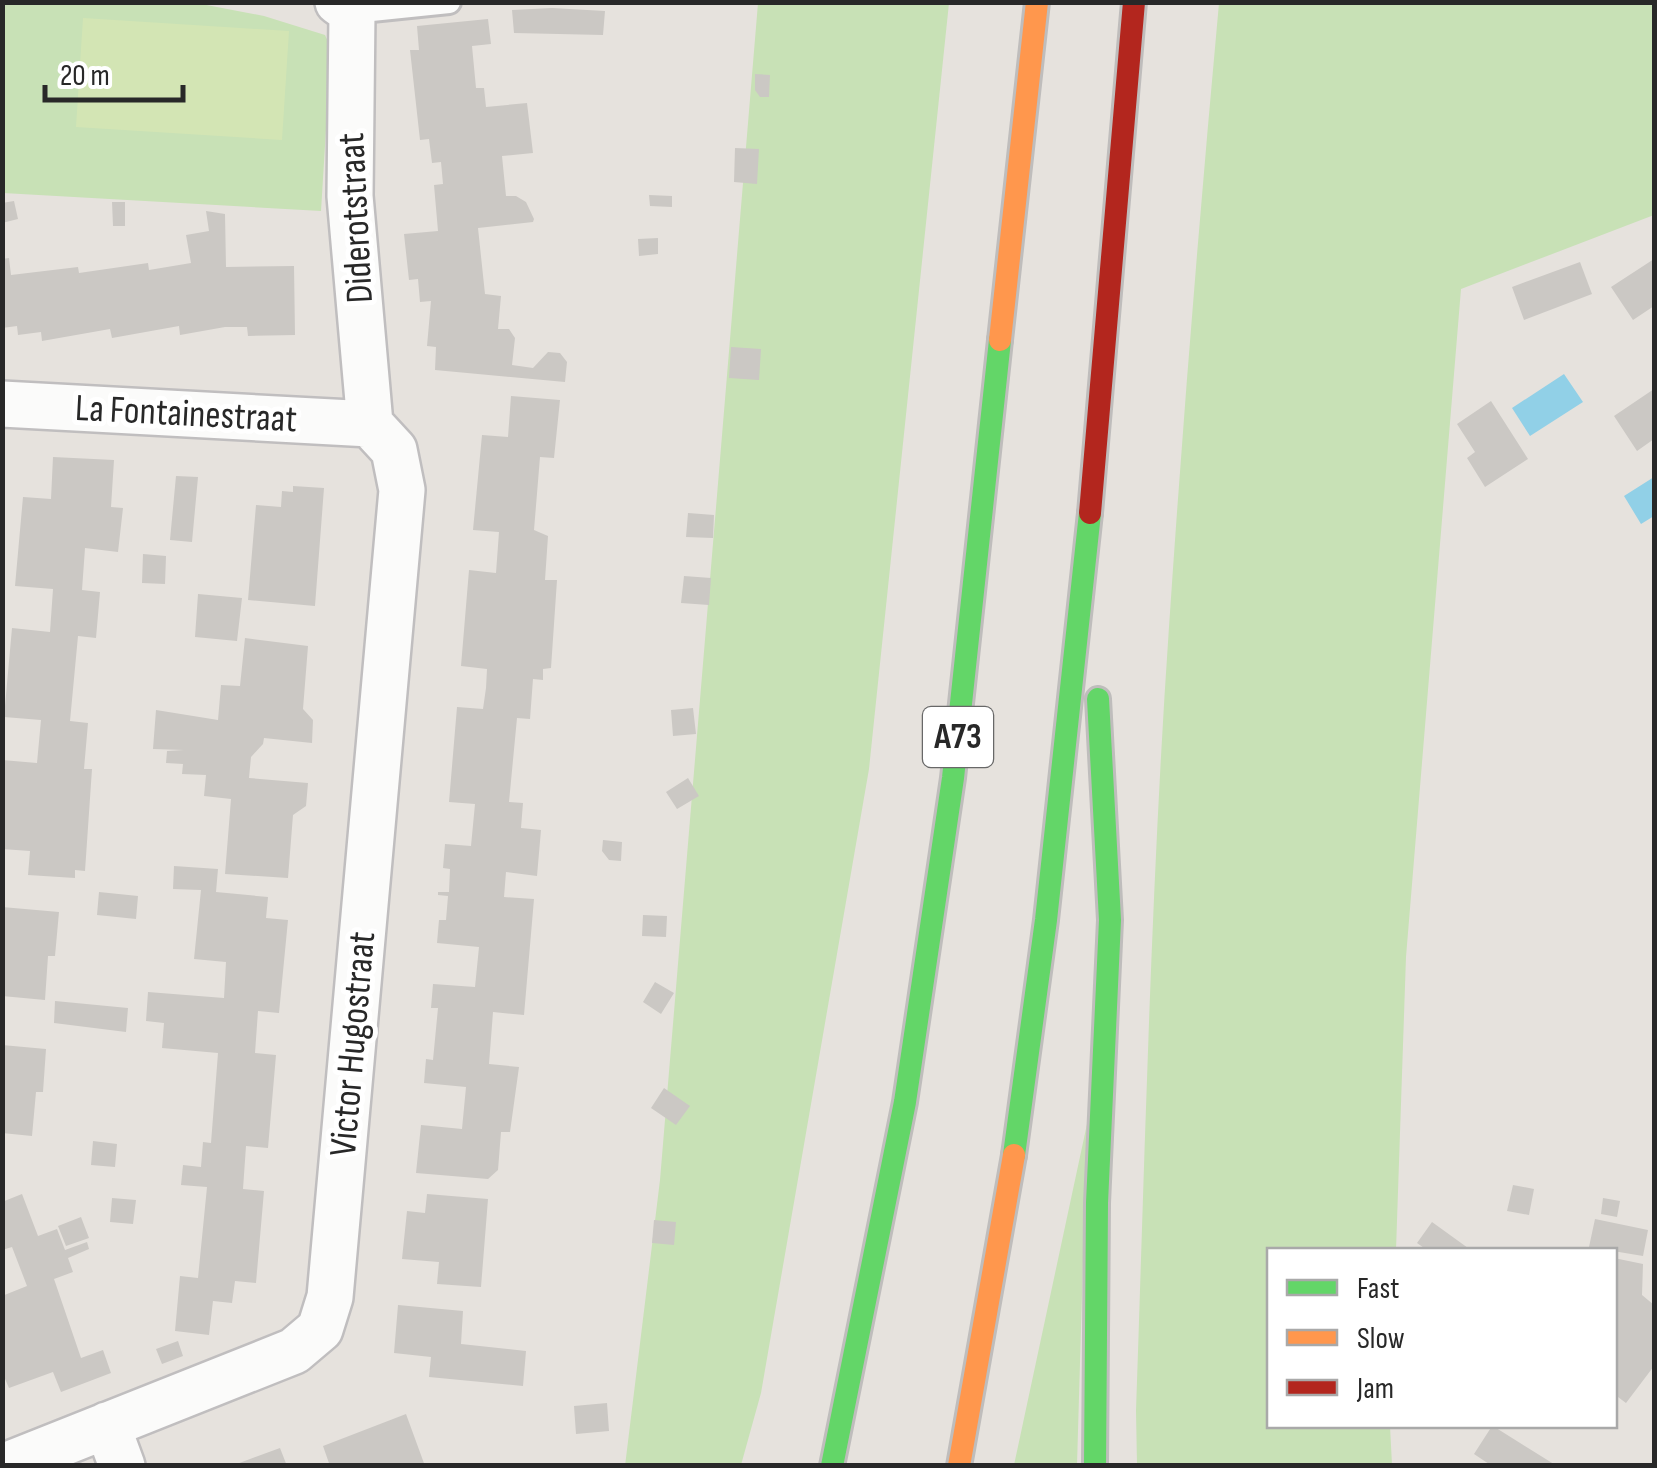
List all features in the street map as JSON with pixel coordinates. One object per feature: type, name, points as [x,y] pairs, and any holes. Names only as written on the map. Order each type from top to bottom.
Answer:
[{"type":"highway","name":"A73","points":[[832,1466],[905,1102],[953,778],[1037,2]]},
{"type":"highway","points":[[959,1466],[1006,1214],[1044,956],[1089,531],[1134,2]]},
{"type":"highway","points":[[1089,531],[1110,920],[1098,1203],[1096,1466]]},
{"type":"street","name":"Diderotstraat","points":[[345,7],[350,196],[370,424]]},
{"type":"street","name":"La Fontainestraat","points":[[2,404],[370,424]]},
{"type":"street","name":"Victor Hugostraat","points":[[6,1466],[114,1445],[294,1352],[320,1330],[330,1297],[402,490],[394,450],[370,424]]},
{"type":"lane","name":"Diderotstraat","points":[[345,7],[449,2]]},
{"type":"green space","points":[[2,3],[196,3],[264,16],[325,35],[331,48],[321,211],[3,193]]},
{"type":"green space","points":[[758,3],[949,3],[869,769],[761,1393],[741,1465],[625,1466],[660,1180]]},
{"type":"green space","points":[[1219,3],[1654,3],[1654,215],[1461,289],[1406,957],[1396,1248],[1267,1248],[1267,1428],[1390,1428],[1392,1465],[1137,1465],[1153,921],[1186,392]]},
{"type":"green space","points":[[83,18],[289,31],[282,140],[76,127]]},
{"type":"green space","points":[[1087,1124],[1077,1465],[1014,1465]]},
{"type":"water","points":[[1564,374],[1583,402],[1530,436],[1512,408]]},
{"type":"water","points":[[1654,477],[1654,516],[1641,524],[1624,496]]},
{"type":"building","points":[[512,10],[605,11],[603,35],[514,33]]},
{"type":"building","points":[[488,19],[491,44],[472,46],[476,88],[484,88],[486,107],[527,103],[533,153],[502,156],[506,196],[526,202],[534,219],[478,228],[485,294],[501,296],[498,329],[509,329],[515,338],[512,365],[533,368],[548,352],[560,353],[567,362],[565,382],[435,370],[436,347],[427,346],[431,301],[420,302],[418,279],[409,280],[404,234],[438,231],[434,185],[443,184],[441,162],[432,163],[429,139],[420,140],[410,50],[419,50],[417,26]]},
{"type":"building","points":[[755,74],[770,75],[769,97],[760,97],[755,90]]},
{"type":"building","points":[[735,148],[759,149],[757,184],[734,182]]},
{"type":"building","points":[[649,195],[672,196],[672,207],[650,206]]},
{"type":"building","points":[[14,201],[18,219],[2,223],[2,203]]},
{"type":"building","points":[[112,202],[125,202],[125,226],[113,226]]},
{"type":"building","points":[[206,211],[225,214],[226,267],[294,266],[295,335],[248,336],[247,327],[225,327],[180,335],[179,326],[112,338],[110,329],[42,341],[41,332],[18,335],[17,326],[2,328],[2,259],[9,258],[11,275],[78,267],[79,273],[148,263],[149,270],[191,263],[186,235],[209,231]]},
{"type":"building","points":[[658,238],[658,254],[639,256],[638,239]]},
{"type":"building","points":[[1654,259],[1654,306],[1633,320],[1611,287]]},
{"type":"building","points":[[1580,262],[1592,294],[1524,320],[1512,287]]},
{"type":"building","points":[[731,347],[761,349],[759,380],[729,378]]},
{"type":"building","points":[[1654,389],[1654,439],[1637,451],[1614,416]]},
{"type":"building","points":[[511,396],[560,400],[554,458],[540,457],[534,530],[548,536],[545,580],[557,580],[551,668],[543,669],[543,680],[533,679],[530,719],[517,718],[509,802],[523,803],[521,828],[541,830],[537,876],[506,872],[504,897],[534,899],[524,1015],[493,1012],[489,1064],[519,1067],[510,1132],[501,1132],[498,1170],[488,1179],[416,1173],[421,1125],[462,1129],[466,1087],[424,1083],[426,1059],[433,1060],[438,1008],[431,1008],[433,984],[475,987],[479,947],[437,943],[439,920],[446,920],[448,896],[438,892],[449,892],[450,869],[443,868],[445,844],[471,846],[475,804],[449,802],[457,707],[483,709],[486,688],[487,669],[461,666],[469,570],[496,573],[499,532],[473,530],[482,435],[508,437]]},
{"type":"building","points":[[1491,401],[1528,459],[1485,487],[1467,458],[1475,452],[1457,424]]},
{"type":"building","points":[[53,457],[114,460],[111,507],[123,508],[118,552],[85,548],[82,590],[100,592],[96,638],[78,636],[70,721],[88,723],[84,769],[92,769],[85,871],[75,870],[75,878],[28,875],[30,851],[2,849],[2,760],[37,763],[41,720],[4,717],[12,628],[50,632],[53,589],[15,586],[23,497],[51,499]]},
{"type":"building","points":[[176,476],[198,477],[192,542],[170,540]]},
{"type":"building","points":[[293,486],[324,488],[315,606],[248,600],[256,505],[281,507],[282,491],[293,492]]},
{"type":"building","points":[[688,513],[714,515],[713,538],[686,537]]},
{"type":"building","points":[[143,554],[166,556],[165,584],[142,583]]},
{"type":"building","points":[[684,576],[711,578],[709,605],[681,603]]},
{"type":"building","points":[[198,594],[242,598],[237,641],[195,637]]},
{"type":"building","points":[[245,638],[308,646],[303,709],[313,720],[312,743],[264,738],[251,757],[249,778],[308,783],[306,806],[293,815],[288,878],[225,874],[231,799],[204,796],[206,775],[182,774],[183,764],[166,763],[167,751],[184,750],[153,749],[156,710],[218,720],[221,685],[240,686]]},
{"type":"building","points":[[693,708],[696,734],[673,736],[671,710]]},
{"type":"building","points":[[688,778],[699,796],[677,809],[666,792]]},
{"type":"building","points":[[603,840],[622,842],[621,861],[609,860],[602,851]]},
{"type":"building","points":[[174,866],[218,869],[216,892],[268,897],[266,918],[288,920],[279,1013],[258,1011],[255,1053],[276,1055],[268,1148],[246,1146],[243,1189],[264,1191],[256,1283],[235,1281],[232,1303],[213,1301],[209,1335],[175,1331],[180,1276],[198,1278],[207,1187],[181,1185],[183,1165],[201,1167],[203,1142],[211,1143],[218,1053],[162,1048],[164,1023],[146,1021],[148,992],[224,998],[226,962],[194,959],[201,890],[173,889]]},
{"type":"building","points":[[99,892],[138,896],[136,919],[97,915]]},
{"type":"building","points":[[2,907],[59,912],[55,956],[48,956],[45,1000],[2,996]]},
{"type":"building","points":[[643,915],[667,916],[666,937],[642,936]]},
{"type":"building","points":[[655,982],[674,993],[661,1014],[643,1002]]},
{"type":"building","points":[[55,1001],[128,1008],[126,1032],[54,1023]]},
{"type":"building","points":[[2,1045],[46,1049],[43,1092],[36,1092],[32,1136],[2,1133]]},
{"type":"building","points":[[664,1088],[690,1106],[676,1125],[651,1108]]},
{"type":"building","points":[[93,1141],[117,1144],[115,1167],[91,1165]]},
{"type":"building","points":[[1513,1185],[1534,1189],[1529,1215],[1507,1211]]},
{"type":"building","points":[[22,1194],[38,1236],[57,1229],[65,1250],[87,1242],[89,1249],[68,1258],[73,1272],[54,1279],[81,1358],[103,1350],[111,1373],[61,1392],[53,1372],[9,1388],[2,1372],[2,1296],[27,1286],[12,1247],[2,1250],[2,1202]]},
{"type":"building","points":[[427,1194],[488,1199],[481,1287],[437,1284],[439,1262],[402,1259],[407,1211],[425,1213]]},
{"type":"building","points":[[112,1198],[136,1200],[133,1224],[110,1222]]},
{"type":"building","points":[[1603,1198],[1620,1201],[1617,1217],[1601,1214]]},
{"type":"building","points":[[81,1217],[89,1238],[66,1246],[58,1226]]},
{"type":"building","points":[[1595,1219],[1648,1230],[1643,1256],[1617,1252],[1617,1248],[1589,1247]]},
{"type":"building","points":[[654,1220],[676,1222],[674,1245],[652,1243]]},
{"type":"building","points":[[1432,1222],[1468,1248],[1424,1248],[1417,1243]]},
{"type":"building","points":[[1617,1259],[1643,1264],[1642,1295],[1654,1305],[1654,1366],[1626,1403],[1617,1396]]},
{"type":"building","points":[[398,1305],[463,1311],[461,1344],[526,1351],[523,1386],[429,1377],[431,1357],[394,1353]]},
{"type":"building","points":[[178,1341],[183,1356],[162,1364],[156,1349]]},
{"type":"building","points":[[607,1403],[609,1431],[576,1434],[574,1406]]},
{"type":"building","points":[[406,1414],[425,1466],[330,1466],[323,1446]]},
{"type":"building","points":[[1491,1428],[1495,1428],[1557,1466],[1492,1466],[1474,1454]]},
{"type":"building","points":[[280,1448],[287,1466],[234,1466],[234,1465]]},
{"type":"traffic: fast","points":[[832,1466],[905,1102],[953,778],[1000,340]]},
{"type":"traffic: fast","points":[[1014,1155],[1046,920],[1090,513]]},
{"type":"traffic: fast","points":[[1095,1466],[1097,1203],[1110,920],[1098,699]]},
{"type":"traffic: slow","points":[[1000,340],[1037,2]]},
{"type":"traffic: slow","points":[[959,1466],[1014,1155]]},
{"type":"traffic: jam","points":[[1090,513],[1134,2]]}]
